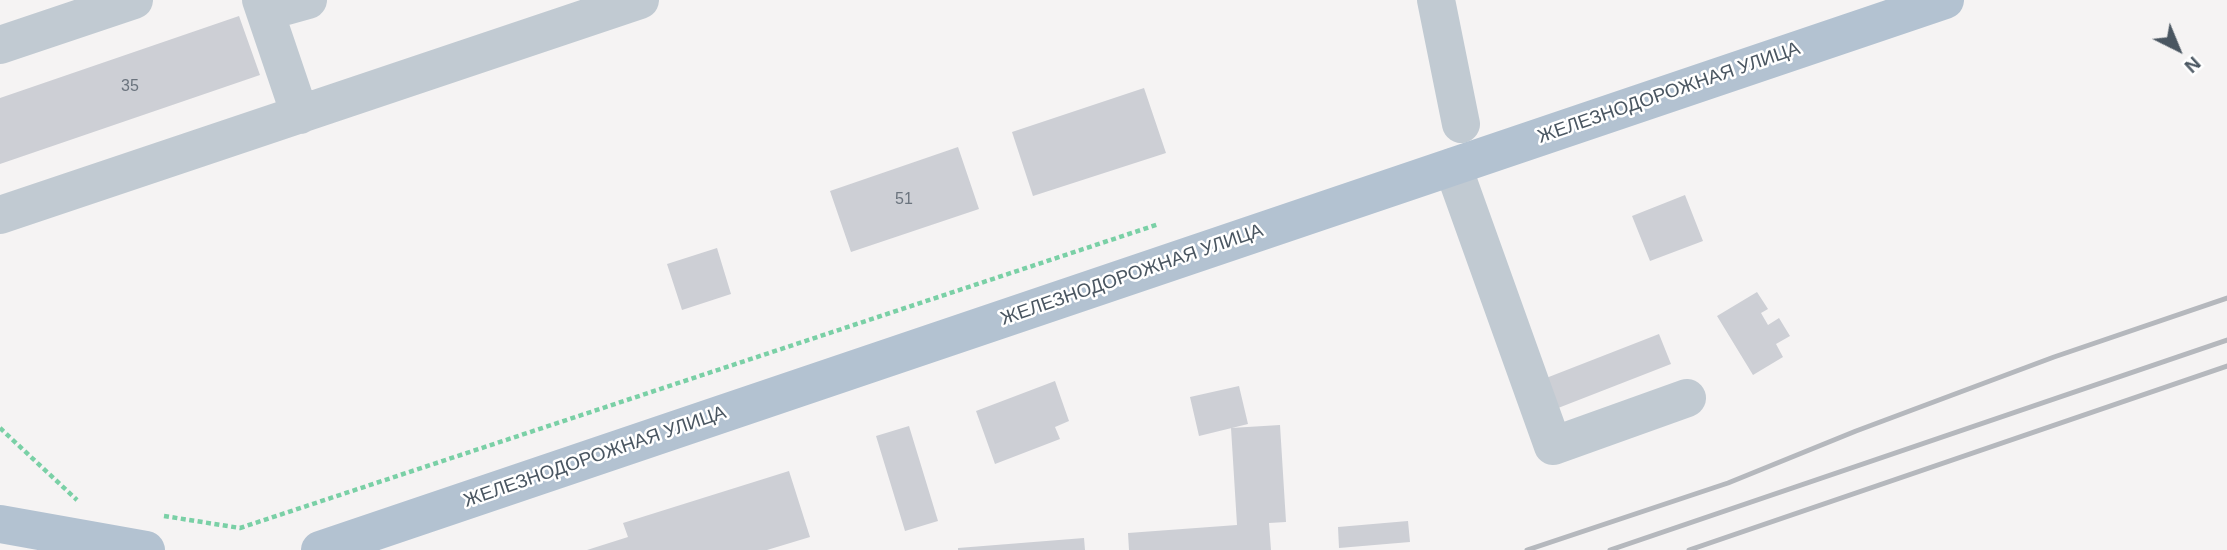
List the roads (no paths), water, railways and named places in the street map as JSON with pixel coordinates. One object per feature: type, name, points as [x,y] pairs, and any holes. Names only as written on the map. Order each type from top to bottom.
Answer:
[{"type":"main road","name":"ЖЕЛЕЗНОДОРОЖНАЯ УЛИЦА","points":[[320,550],[1945,0]]},
{"type":"main road","points":[[0,524],[153,533]]},
{"type":"street","points":[[0,45],[134,0]]},
{"type":"street","points":[[300,115],[263,6],[308,0]]},
{"type":"street","points":[[0,215],[640,0]]},
{"type":"street","points":[[1436,0],[1461,124]]},
{"type":"street","points":[[1453,167],[1553,446],[1687,398]]},
{"type":"railway","points":[[1527,550],[1728,483],[1856,431],[2054,357],[2227,298]]},
{"type":"railway","points":[[1610,550],[2227,340]]},
{"type":"railway","points":[[1689,550],[2227,366]]}]
